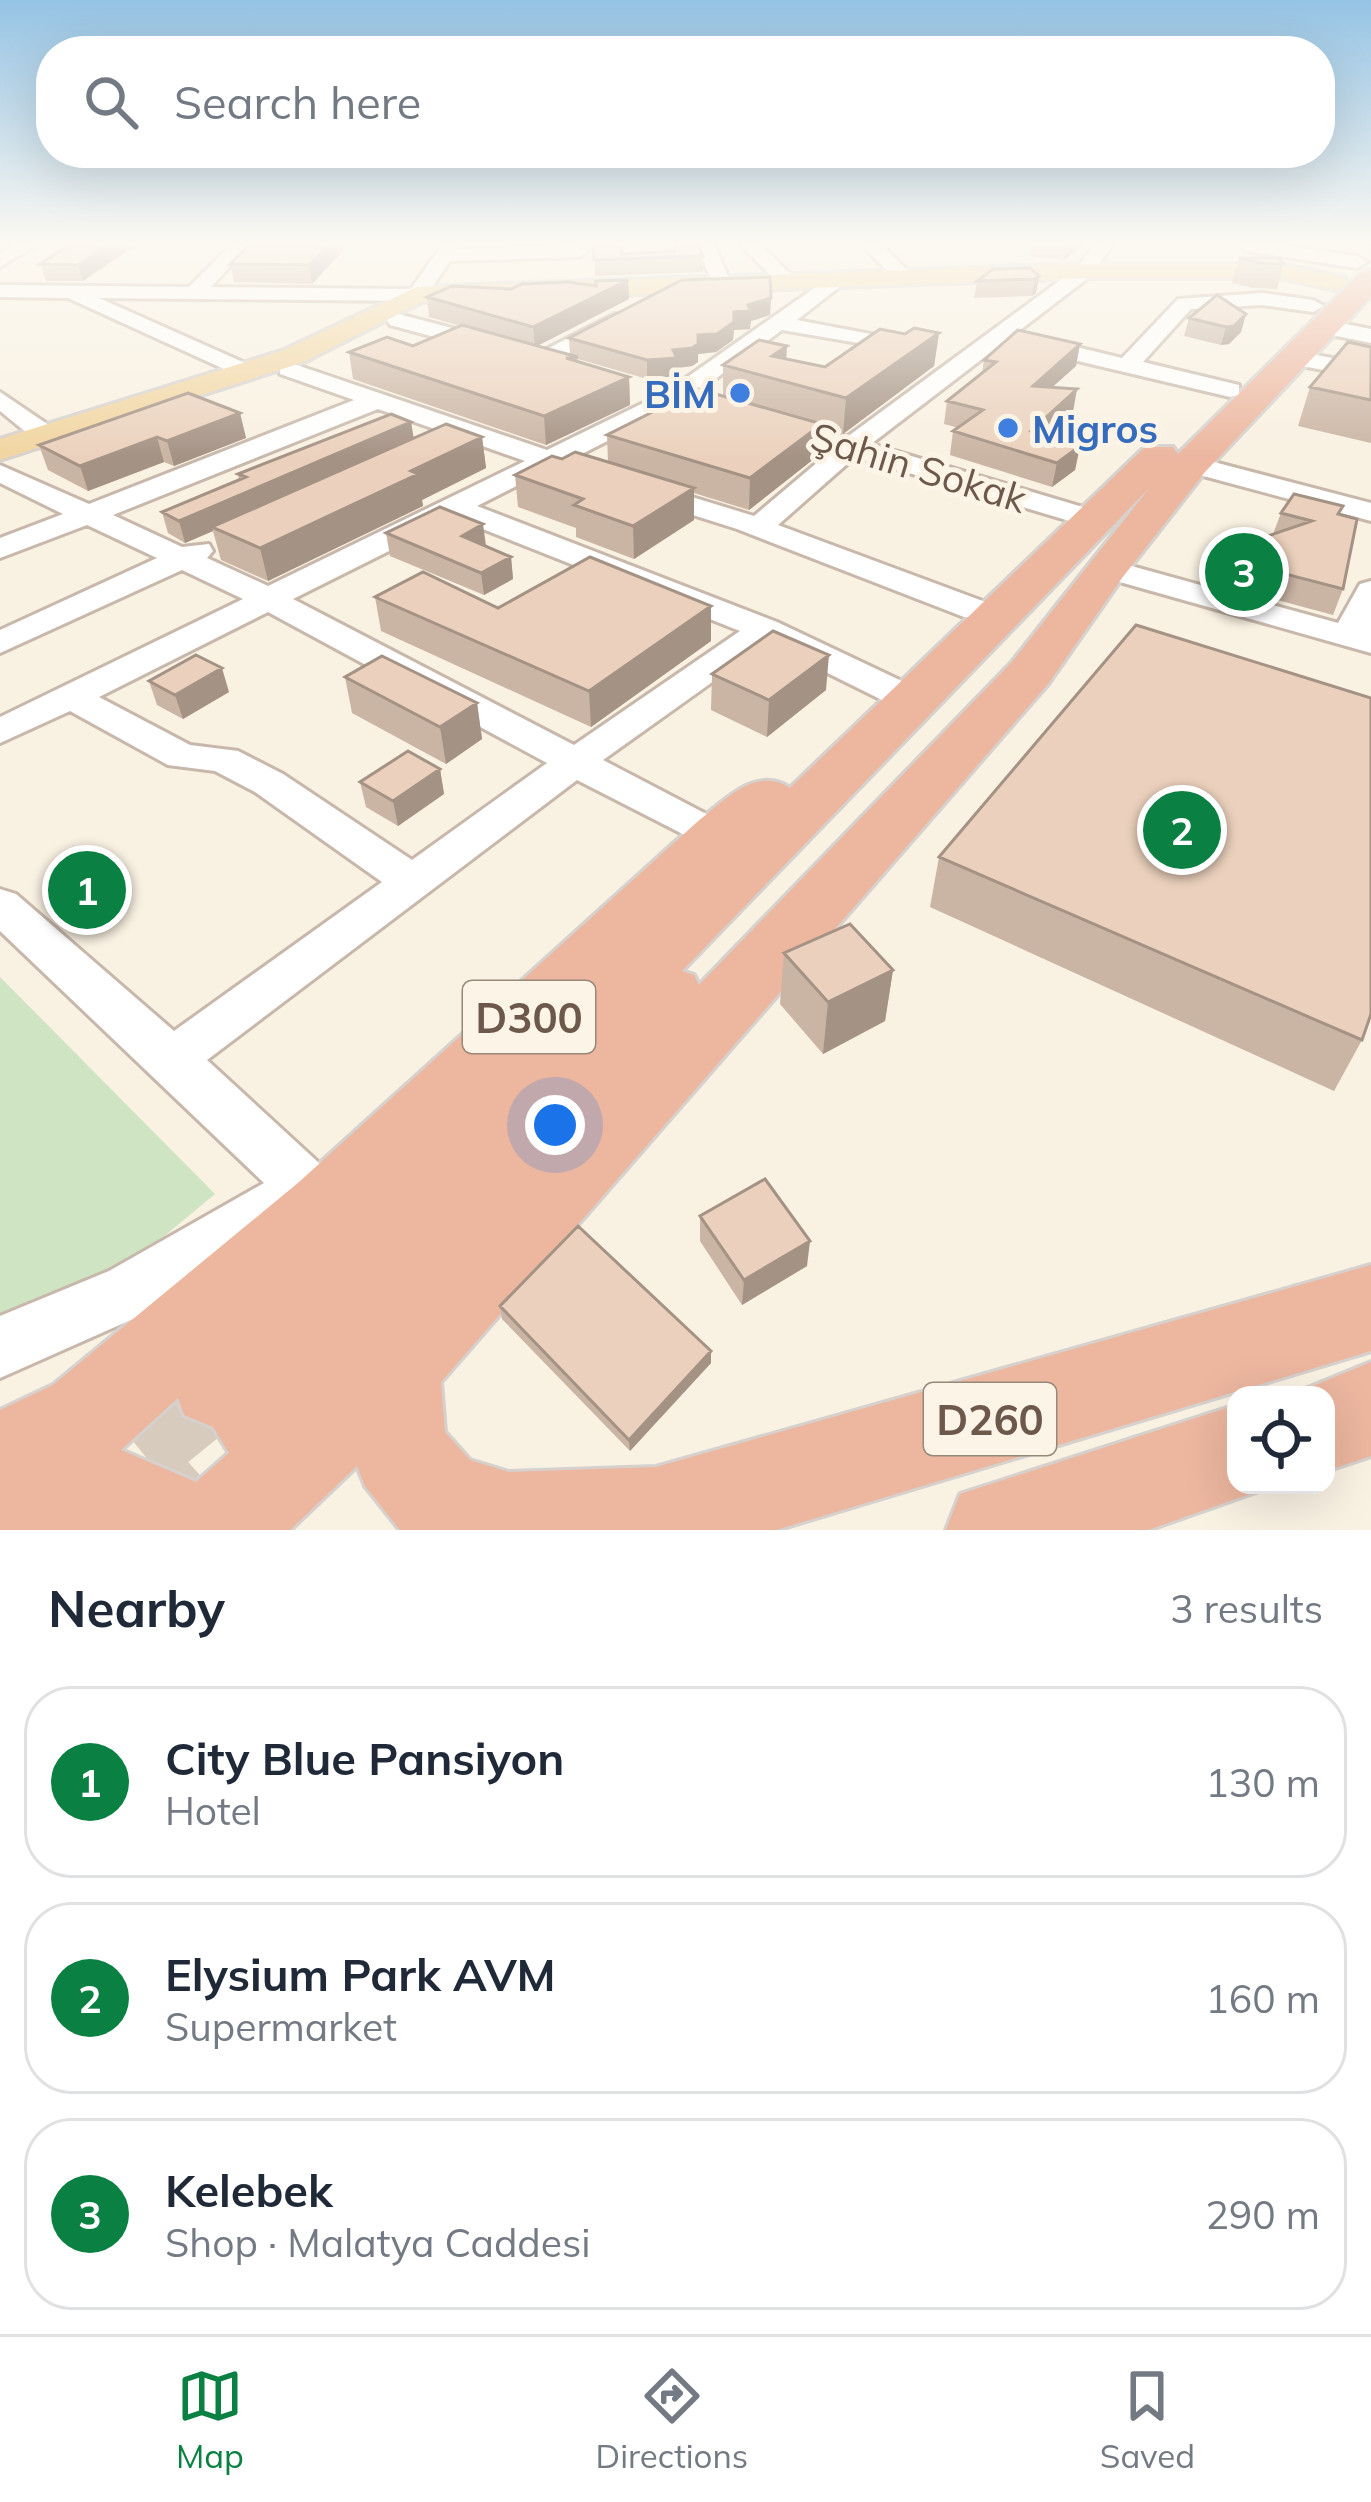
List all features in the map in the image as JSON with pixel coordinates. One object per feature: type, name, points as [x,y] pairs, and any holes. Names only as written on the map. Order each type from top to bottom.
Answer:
[{"type":"highway","name":"D300","points":[[218,1530],[394,1367],[1030,673],[1083,550],[1230,390],[1311,316]]},
{"type":"highway","name":"D300","points":[[0,1461],[86,1418],[317,1198],[458,1085],[718,838],[895,692],[976,610],[1083,550],[1192,464],[1294,358],[1323,316]]},
{"type":"highway","points":[[237,1400],[1019,639],[1083,550]]},
{"type":"highway","name":"D260","points":[[394,1367],[399,1452],[440,1501],[509,1522],[638,1522],[1371,1308]]},
{"type":"highway","points":[[1335,1421],[1371,1409]]},
{"type":"highway","name":"D260","points":[[996,1530],[1227,1456]]},
{"type":"highway","points":[[0,1499],[86,1490],[156,1511],[176,1530]]},
{"type":"main road","points":[[0,450],[246,372],[385,316]]},
{"type":"main road","points":[[0,463],[288,370],[389,316]]},
{"type":"street","points":[[123,316],[246,372]]},
{"type":"street","points":[[431,316],[584,371]]},
{"type":"street","points":[[539,358],[619,316]]},
{"type":"street","points":[[0,732],[675,397],[788,316]]},
{"type":"street","points":[[758,527],[852,446],[1023,316]]},
{"type":"street","points":[[1128,365],[1173,316]]},
{"type":"street","points":[[779,323],[966,359]]},
{"type":"street","points":[[996,336],[1230,390]]},
{"type":"street","points":[[1294,358],[1371,372]]},
{"type":"street","points":[[288,370],[758,527],[976,610]]},
{"type":"street","name":"Şahin Sokak","points":[[630,384],[852,446],[1083,550],[1360,640]]},
{"type":"street","points":[[0,399],[47,436]]},
{"type":"street","points":[[0,549],[375,401]]},
{"type":"street","points":[[425,451],[466,433]]},
{"type":"street","points":[[1192,464],[1371,512]]},
{"type":"street","points":[[0,473],[265,597],[718,838]]},
{"type":"street","points":[[456,508],[765,629],[895,692]]},
{"type":"street","points":[[0,643],[221,541]]},
{"type":"street","points":[[1360,640],[1371,591]]},
{"type":"street","points":[[172,1059],[578,760],[765,629]]},
{"type":"street","points":[[71,697],[182,757],[224,760],[269,783],[412,881]]},
{"type":"street","points":[[0,905],[172,1059],[317,1198],[130,1292],[0,1347]]},
{"type":"green space","points":[[0,977],[215,1194],[133,1262],[0,1318]]},
{"type":"building","points":[[496,316],[554,316],[533,327]]},
{"type":"building","points":[[611,316],[734,316],[734,322],[717,334],[698,335],[698,344],[692,348],[673,350],[677,358],[647,360],[569,338]]},
{"type":"building","points":[[1191,316],[1244,316],[1226,327]]},
{"type":"building","points":[[462,325],[578,357],[566,358],[629,377],[544,416],[349,352],[387,337],[413,346]]},
{"type":"building","points":[[914,328],[939,333],[846,398],[723,365],[759,340],[787,346],[772,356],[825,367],[880,329],[905,334]]},
{"type":"building","points":[[1018,330],[1080,344],[1033,386],[1077,389],[1031,431],[1080,446],[1057,463],[953,431],[983,410],[947,401],[996,362],[984,360]]},
{"type":"building","points":[[1348,342],[1371,347],[1371,400],[1310,387]]},
{"type":"building","points":[[698,389],[822,424],[750,478],[607,435]]},
{"type":"building","points":[[188,393],[240,413],[167,441],[157,437],[80,466],[39,445]]},
{"type":"building","points":[[391,414],[411,422],[179,521],[162,512],[246,477],[238,474]]},
{"type":"building","points":[[446,424],[482,437],[411,471],[418,474],[260,548],[212,527]]},
{"type":"building","points":[[575,452],[694,488],[633,526],[574,505],[583,499],[515,475],[552,456],[562,459]]},
{"type":"building","points":[[1294,494],[1343,506],[1338,514],[1357,519],[1343,589],[1212,555],[1312,521],[1281,513]]},
{"type":"building","points":[[440,507],[483,524],[462,536],[511,557],[481,573],[386,533]]},
{"type":"building","points":[[590,557],[711,606],[589,691],[375,597],[423,572],[498,608]]},
{"type":"building","points":[[1136,625],[1371,698],[1371,1014],[1362,1040],[939,857]]},
{"type":"building","points":[[773,631],[829,655],[769,700],[712,674]]},
{"type":"building","points":[[196,655],[222,668],[175,695],[149,681]]},
{"type":"building","points":[[382,656],[477,703],[440,727],[345,677]]},
{"type":"building","points":[[408,751],[440,769],[393,801],[360,782]]},
{"type":"building","points":[[850,924],[893,970],[828,1002],[784,953]]},
{"type":"building","points":[[765,1179],[810,1241],[744,1280],[700,1216]]},
{"type":"building","points":[[578,1226],[711,1351],[629,1440],[500,1306]]},
{"type":"tunnel","points":[[35,1530],[217,1382]]},
{"type":"tunnel","points":[[131,1530],[257,1418]]},
{"type":"place","name":"BİM","points":[[740,393]]},
{"type":"place","name":"Migros","points":[[1008,428]]},
{"type":"place","name":"Kelebek","points":[[1244,572]]},
{"type":"place","name":"Elysium Park AVM","points":[[1182,830]]},
{"type":"place","name":"City Blue Pansiyon","points":[[87,890]]}]
